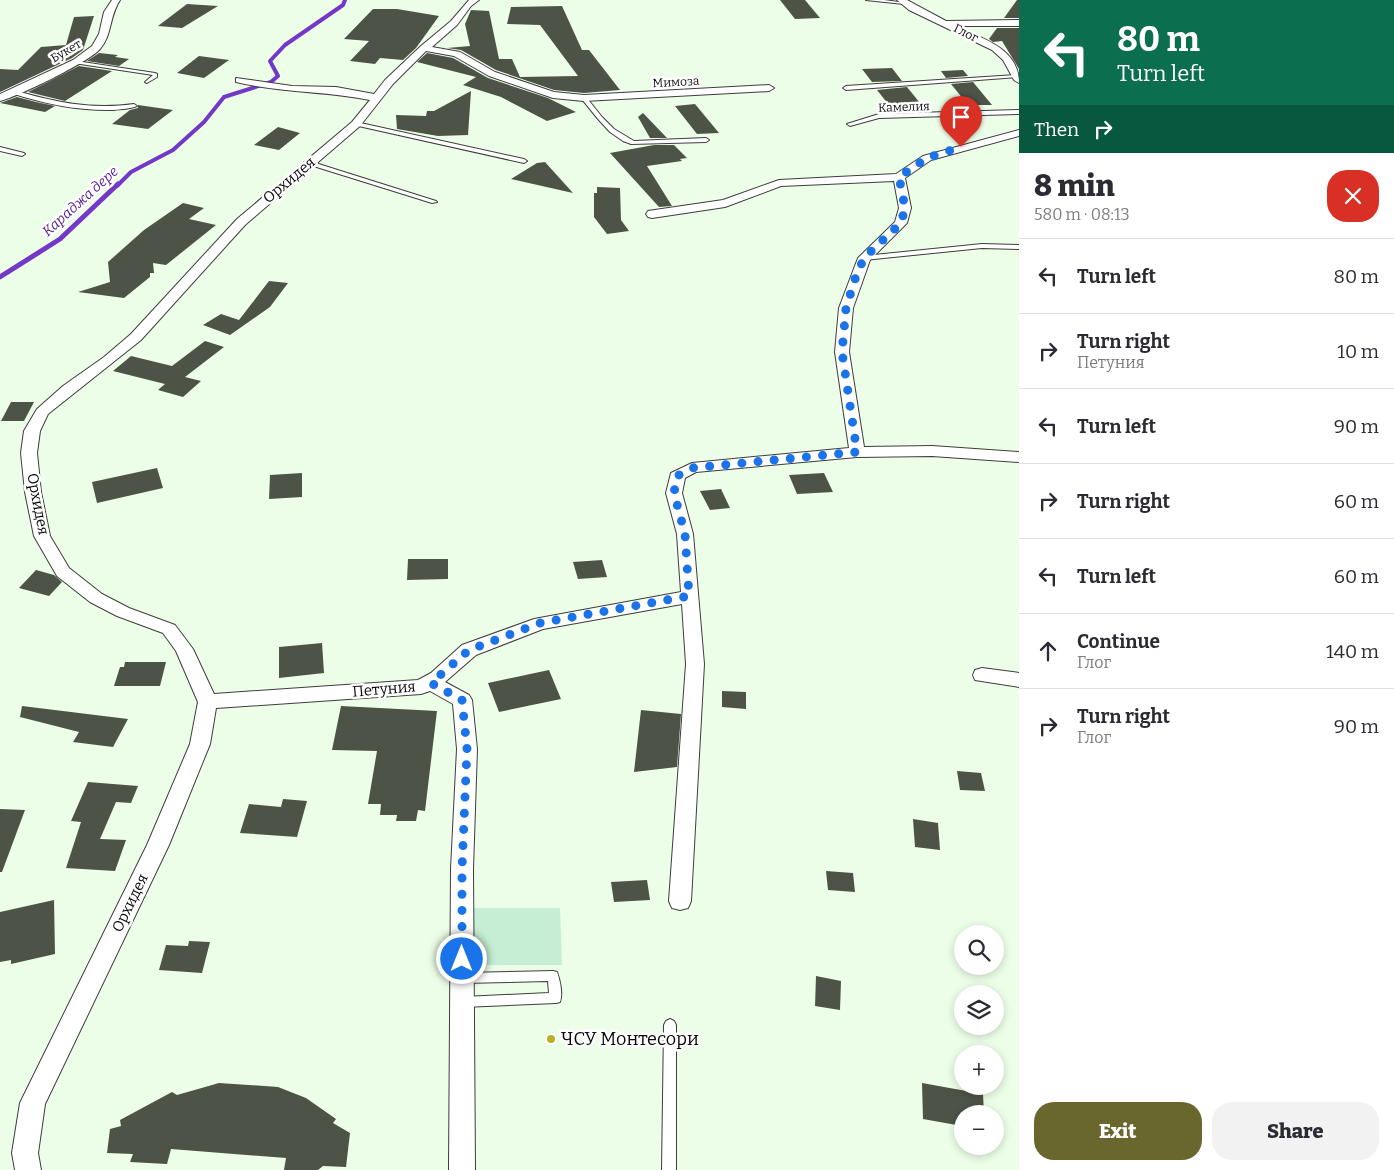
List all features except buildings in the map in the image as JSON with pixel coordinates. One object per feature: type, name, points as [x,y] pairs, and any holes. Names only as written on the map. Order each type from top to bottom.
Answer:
[{"type":"street","name":"Букет","points":[[0,98],[76,62],[101,42],[108,12],[116,0]]},
{"type":"street","name":"Орхидея","points":[[28,1170],[25,1154],[33,1103],[158,846],[200,744],[208,702],[184,649],[169,629],[123,612],[96,598],[63,572],[42,536],[33,492],[29,453],[32,431],[42,412],[136,336],[241,222],[356,124],[389,82],[424,48],[454,23],[468,4],[475,0]]},
{"type":"street","name":"Глог","points":[[902,2],[995,48],[1007,58],[1018,78]]},
{"type":"street","points":[[946,23],[1019,23]]},
{"type":"street","name":"Мимоза","points":[[424,48],[457,54],[492,74],[528,88],[553,95],[584,98],[668,95],[769,88]]},
{"type":"street","points":[[240,80],[292,89],[336,90],[378,98]]},
{"type":"street","points":[[652,214],[725,203],[779,183],[807,180],[899,177],[927,158],[1019,133]]},
{"type":"street","points":[[857,452],[842,352],[846,308],[864,258],[901,223],[905,208],[899,177]]},
{"type":"street","points":[[680,900],[695,664],[685,534],[674,493],[677,476],[682,472],[699,467],[857,452],[932,451],[1019,458]]},
{"type":"street","name":"Петуния","points":[[208,702],[407,688],[431,683],[469,650],[540,623],[689,596]]},
{"type":"street","points":[[982,675],[1019,680]]},
{"type":"street","points":[[431,683],[462,700],[467,758],[462,869],[462,1170]]},
{"type":"lane","points":[[868,0],[902,2]]},
{"type":"lane","points":[[76,62],[155,74],[147,82]]},
{"type":"lane","points":[[846,88],[1018,78]]},
{"type":"lane","points":[[13,92],[49,103],[97,110],[134,106]]},
{"type":"lane","points":[[584,98],[600,120],[626,141],[633,143],[706,140]]},
{"type":"lane","name":"Камелия","points":[[850,124],[879,116],[1019,112]]},
{"type":"lane","points":[[356,124],[524,161]]},
{"type":"lane","points":[[0,149],[22,154]]},
{"type":"lane","points":[[309,163],[434,202]]},
{"type":"lane","points":[[864,258],[982,246],[1019,247]]},
{"type":"lane","points":[[462,978],[554,976],[556,998],[462,1002]]},
{"type":"lane","points":[[669,1170],[670,1025]]},
{"type":"green space","points":[[470,908],[560,908],[562,965],[469,965]]},
{"type":"waterway","name":"Караджа дере","points":[[117,186],[131,172],[173,150],[204,122],[224,97],[271,82],[278,76],[270,61],[285,45],[343,5],[345,0]]},
{"type":"waterway","name":"Караджа дере","points":[[0,277],[60,239],[118,184]]},
{"type":"place","name":"ЧСУ Монтесори","points":[[551,1039]]},
{"type":"route","points":[[462,959],[462,869],[467,776],[467,749],[462,700],[431,683],[469,650],[540,623],[689,596],[685,534],[674,493],[677,476],[682,472],[692,468],[857,452],[842,352],[846,308],[856,276],[864,258],[901,223],[905,208],[899,177],[927,158],[961,147]]}]
